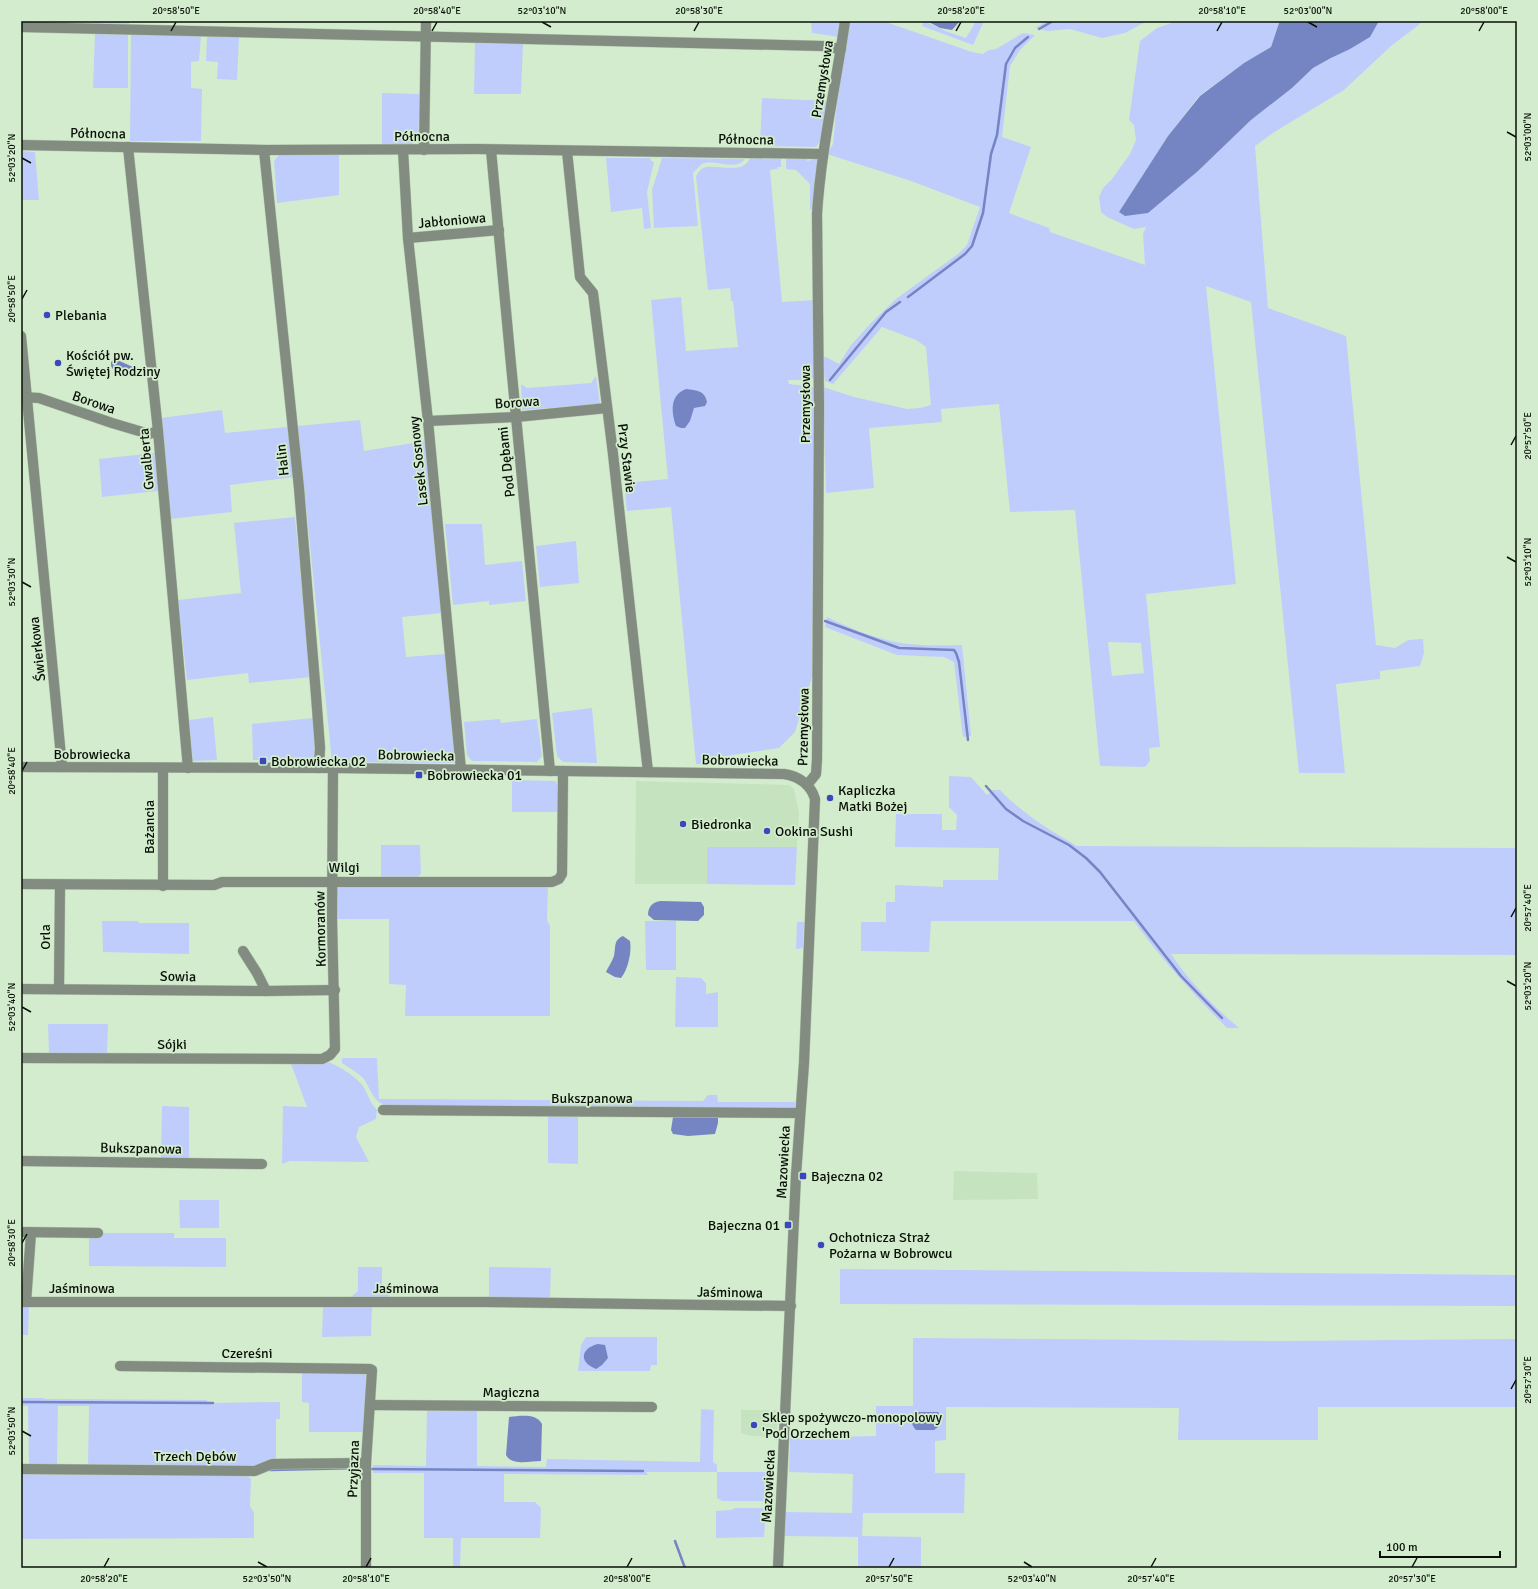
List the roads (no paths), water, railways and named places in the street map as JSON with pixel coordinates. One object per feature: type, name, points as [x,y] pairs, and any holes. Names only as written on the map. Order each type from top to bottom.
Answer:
[{"type":"street","points":[[424,150],[426,21]]},
{"type":"street","name":"Przemysłowa","points":[[807,785],[816,774],[817,759],[819,415],[817,222],[819,184],[823,154],[845,21]]},
{"type":"street","points":[[21,27],[426,38],[822,46],[841,49]]},
{"type":"street","name":"Północna","points":[[21,145],[264,150],[491,150],[823,154]]},
{"type":"street","name":"Gwalberta","points":[[128,147],[158,431],[188,768]]},
{"type":"street","name":"Halin","points":[[264,150],[299,496],[320,748],[319,768]]},
{"type":"street","name":"Lasek Sosnowy","points":[[403,150],[408,238],[428,422],[461,770]]},
{"type":"street","name":"Pod Dębami","points":[[491,150],[550,771]]},
{"type":"street","name":"Przy Stawie","points":[[567,151],[580,277],[593,294],[613,454],[648,772]]},
{"type":"street","name":"Jabłoniowa","points":[[408,238],[499,230]]},
{"type":"street","name":"Świerkowa","points":[[21,336],[24,397],[62,767]]},
{"type":"street","name":"Borowa","points":[[24,397],[40,398],[149,434],[158,431]]},
{"type":"street","name":"Borowa","points":[[428,422],[607,408]]},
{"type":"street","name":"Bobrowiecka","points":[[21,767],[333,768],[784,774],[795,776],[807,785]]},
{"type":"street","name":"Bażancia","points":[[163,768],[163,886]]},
{"type":"street","name":"Kormoranów","points":[[322,1059],[330,1055],[334,1049],[332,919],[333,768]]},
{"type":"street","name":"Wilgi","points":[[21,884],[163,886],[214,885],[222,882],[552,882],[559,879],[562,874],[563,771]]},
{"type":"street","name":"Mazowiecka","points":[[778,1568],[796,1174],[804,1055],[815,799],[813,793],[807,785]]},
{"type":"street","name":"Orla","points":[[59,989],[60,885]]},
{"type":"street","points":[[243,951],[266,991]]},
{"type":"street","name":"Sowia","points":[[21,989],[266,991],[334,990]]},
{"type":"street","name":"Sójki","points":[[21,1058],[322,1059]]},
{"type":"street","name":"Bukszpanowa","points":[[383,1110],[800,1113]]},
{"type":"street","name":"Bukszpanowa","points":[[21,1161],[262,1164]]},
{"type":"street","points":[[24,1302],[26,1232],[98,1233]]},
{"type":"street","name":"Jaśminowa","points":[[24,1302],[484,1302],[791,1306]]},
{"type":"street","name":"Czereśni","points":[[120,1366],[367,1368],[372,1370]]},
{"type":"street","name":"Przyjazna","points":[[366,1568],[366,1463],[372,1370]]},
{"type":"street","name":"Magiczna","points":[[370,1405],[652,1407]]},
{"type":"street","name":"Trzech Dębów","points":[[21,1469],[255,1471],[272,1464],[366,1463]]},
{"type":"waterway","points":[[1039,29],[1053,21]]},
{"type":"waterway","points":[[908,297],[965,254],[972,246],[983,213],[991,154],[997,135],[1006,64],[1015,48],[1028,37]]},
{"type":"waterway","points":[[830,380],[886,312],[900,302]]},
{"type":"waterway","points":[[825,621],[899,648],[954,650],[959,662],[968,740]]},
{"type":"waterway","points":[[986,786],[1006,809],[1023,821],[1069,845],[1086,858],[1100,872],[1181,976],[1222,1018]]},
{"type":"waterway","points":[[21,1402],[213,1403]]},
{"type":"waterway","points":[[270,1470],[362,1468]]},
{"type":"waterway","points":[[371,1469],[643,1471]]},
{"type":"waterway","points":[[675,1541],[685,1568]]},
{"type":"place","name":"Plebania","points":[[47,315]]},
{"type":"place","name":"Kościół pw. Świętej Rodziny","points":[[58,363]]},
{"type":"place","name":"Bobrowiecka 02","points":[[263,761]]},
{"type":"place","name":"Bobrowiecka 01","points":[[419,775]]},
{"type":"place","name":"Kapliczka Matki Bożej","points":[[830,798]]},
{"type":"place","name":"Biedronka","points":[[683,824]]},
{"type":"place","name":"Ookina Sushi","points":[[767,831]]},
{"type":"place","name":"Bajeczna 02","points":[[803,1176]]},
{"type":"place","name":"Bajeczna 01","points":[[788,1225]]},
{"type":"place","name":"Ochotnicza Straż Pożarna w Bobrowcu","points":[[821,1245]]},
{"type":"place","name":"Sklep spożywczo-monopolowy 'Pod Orzechem","points":[[754,1425]]}]
